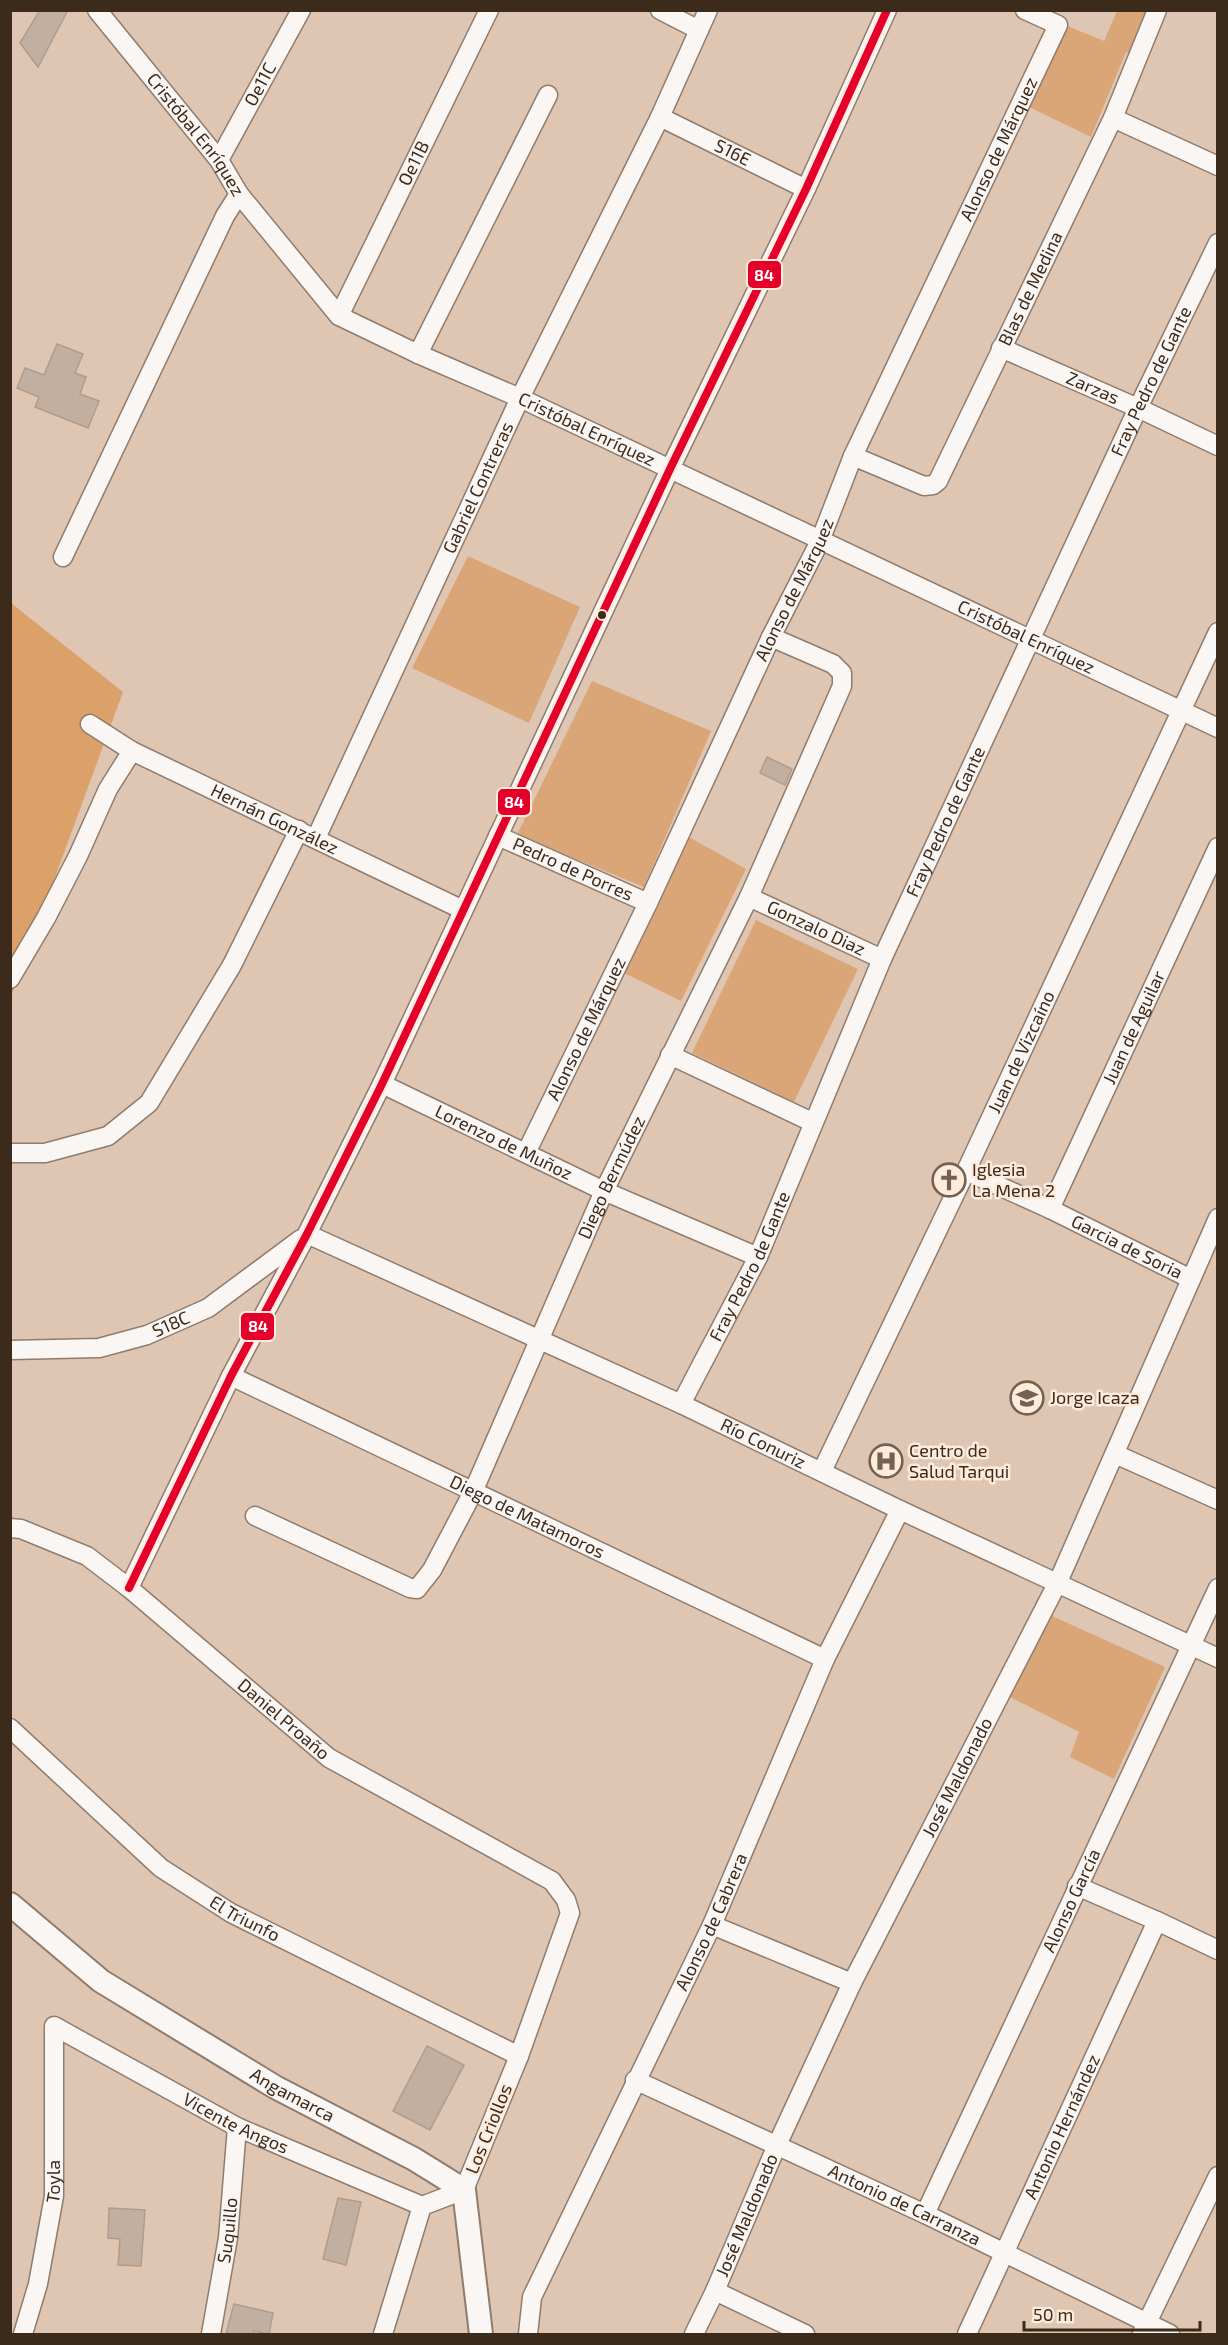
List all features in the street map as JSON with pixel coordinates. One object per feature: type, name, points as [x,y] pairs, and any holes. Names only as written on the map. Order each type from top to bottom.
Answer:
[{"type":"street","name":"Oe11C","points":[[219,160],[301,10]]},
{"type":"street","name":"Oe11B","points":[[339,316],[489,10]]},
{"type":"street","points":[[660,10],[699,30]]},
{"type":"street","name":"Gabriel Contreras","points":[[316,838],[520,398],[660,117],[708,10]]},
{"type":"street","points":[[129,1588],[231,1376],[307,1234],[382,1084],[670,469],[806,189],[887,10]]},
{"type":"street","name":"Alonso de Márquez","points":[[526,1154],[648,903],[771,637],[820,541],[853,456],[1058,25],[1025,10]]},
{"type":"street","name":"Blas de Medina","points":[[853,456],[924,486],[933,485],[938,481],[1113,118],[1156,10]]},
{"type":"street","name":"Cristóbal Enríquez","points":[[106,14],[219,160],[239,194],[339,316],[418,354],[520,398],[1218,728]]},
{"type":"street","points":[[418,354],[548,96]]},
{"type":"street","name":"S16E","points":[[660,117],[806,189]]},
{"type":"street","points":[[1113,118],[1218,166]]},
{"type":"street","points":[[63,557],[225,216],[239,194]]},
{"type":"street","name":"Fray Pedro de Gante","points":[[681,1404],[758,1257],[812,1122],[882,959],[1138,408],[1218,243]]},
{"type":"street","name":"Zarzas","points":[[1001,348],[1218,446]]},
{"type":"street","name":"Juan de Vizcaíno","points":[[822,1471],[966,1171],[1218,632]]},
{"type":"street","name":"Diego Bermúdez","points":[[255,1516],[410,1588],[422,1585],[432,1570],[473,1492],[604,1191],[749,897],[842,686],[842,673],[833,664],[771,637]]},
{"type":"street","name":"Hernán González","points":[[90,724],[132,750],[463,910]]},
{"type":"street","points":[[10,979],[57,898],[108,789],[132,750]]},
{"type":"street","points":[[10,1153],[45,1153],[108,1136],[149,1103],[232,964],[299,830]]},
{"type":"street","name":"Pedro de Porres","points":[[498,836],[648,903]]},
{"type":"street","name":"Juan de Aguilar","points":[[1050,1209],[1218,847]]},
{"type":"street","name":"Gonzalo Diaz","points":[[749,897],[882,959]]},
{"type":"street","points":[[670,1055],[812,1122]]},
{"type":"street","name":"Lorenzo de Muñoz","points":[[382,1084],[604,1191],[758,1257]]},
{"type":"street","name":"Garcia de Soria","points":[[966,1171],[1050,1209],[1191,1280]]},
{"type":"street","name":"José Maldonado","points":[[694,2334],[716,2291],[777,2145],[852,1983],[1058,1582],[1218,1218]]},
{"type":"street","name":"Río Conuriz","points":[[307,1234],[681,1404],[900,1510],[1218,1658]]},
{"type":"street","name":"S18C","points":[[10,1350],[99,1348],[147,1335],[208,1308],[307,1234]]},
{"type":"street","name":"Diego de Matamoros","points":[[231,1376],[825,1659]]},
{"type":"street","points":[[1115,1454],[1218,1500]]},
{"type":"street","name":"Alonso de Cabrera","points":[[528,2334],[532,2297],[635,2080],[712,1925],[825,1659],[900,1510]]},
{"type":"street","name":"Daniel Proaño","points":[[10,1528],[21,1529],[87,1556],[129,1588],[329,1758],[552,1881],[566,1900]]},
{"type":"street","name":"Alonso García","points":[[926,2214],[1077,1886],[1218,1588]]},
{"type":"street","name":"El Triunfo","points":[[10,1728],[161,1868],[231,1913],[519,2055]]},
{"type":"street","points":[[1077,1886],[1218,1950]]},
{"type":"street","name":"Los Criollos","points":[[422,2206],[464,2190],[519,2055],[570,1913],[566,1900]]},
{"type":"street","name":"Angamarca","points":[[10,1904],[101,1981],[275,2087],[414,2159],[464,2190]]},
{"type":"street","name":"Antonio Hernández","points":[[967,2334],[1157,1921]]},
{"type":"street","points":[[712,1925],[852,1983]]},
{"type":"street","name":"Vicente Angos","points":[[54,2026],[237,2127],[422,2206]]},
{"type":"street","name":"Toyla","points":[[22,2334],[38,2284],[54,2196],[54,2026]]},
{"type":"street","name":"Antonio de Carranza","points":[[635,2080],[926,2214],[1004,2253],[1144,2329],[1170,2334]]},
{"type":"street","name":"Suquillo","points":[[211,2334],[228,2238],[237,2127]]},
{"type":"street","points":[[1144,2329],[1218,2176]]},
{"type":"street","points":[[464,2190],[481,2334]]},
{"type":"street","points":[[383,2334],[422,2206]]},
{"type":"street","points":[[716,2291],[805,2334]]},
{"type":"shaded area","points":[[1117,11],[1152,11],[1134,55],[1126,52],[1091,137],[1029,107],[1065,25],[1104,41]]},
{"type":"shaded area","points":[[468,556],[580,607],[529,723],[412,668]]},
{"type":"shaded area","points":[[11,603],[123,692],[11,997]]},
{"type":"shaded area","points":[[592,681],[711,731],[644,887],[517,835]]},
{"type":"shaded area","points":[[689,837],[746,869],[681,1001],[624,973]]},
{"type":"shaded area","points":[[756,920],[858,969],[794,1102],[692,1053]]},
{"type":"shaded area","points":[[1052,1616],[1165,1667],[1114,1779],[1070,1757],[1079,1732],[1010,1697]]},
{"type":"building","points":[[40,10],[68,10],[38,67],[20,43]]},
{"type":"building","points":[[57,344],[83,354],[75,373],[86,377],[80,394],[99,401],[88,428],[35,407],[39,397],[17,388],[25,368],[44,375]]},
{"type":"building","points":[[767,757],[792,769],[785,785],[760,773]]},
{"type":"building","points":[[427,2046],[464,2065],[430,2130],[393,2111]]},
{"type":"building","points":[[338,2198],[361,2202],[346,2265],[323,2259]]},
{"type":"building","points":[[109,2208],[145,2210],[141,2266],[118,2265],[120,2239],[108,2238]]},
{"type":"building","points":[[234,2304],[273,2313],[269,2334],[254,2331],[254,2334],[226,2334]]},
{"type":"transit line","name":"84","points":[[129,1588],[231,1376],[307,1234],[382,1084],[670,469],[806,189],[887,10]]},
{"type":"place","name":"Iglesia La Mena 2","points":[[949,1180]]},
{"type":"place","name":"Jorge Icaza","points":[[1027,1398]]},
{"type":"place","name":"Centro de Salud Tarqui","points":[[886,1461]]}]
